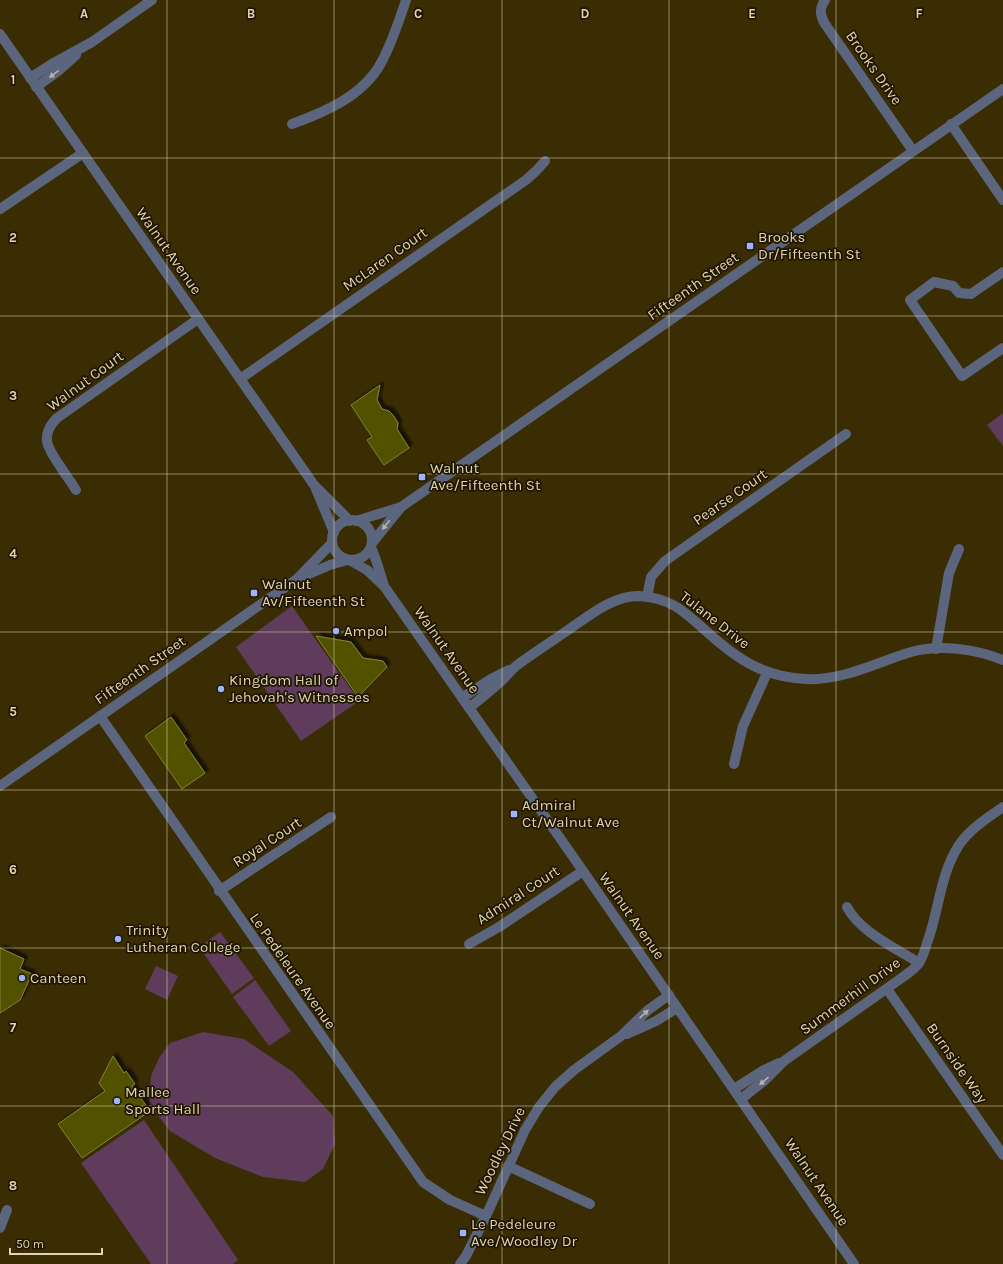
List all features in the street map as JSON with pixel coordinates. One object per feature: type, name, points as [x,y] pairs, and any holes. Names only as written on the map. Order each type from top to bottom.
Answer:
[{"type":"street","points":[[36,87],[57,72],[92,42],[152,0]]},
{"type":"street","points":[[292,124],[320,114],[336,106],[353,94],[372,77],[388,50],[406,0]]},
{"type":"street","name":"Brooks Drive","points":[[825,0],[821,6],[822,17],[913,151]]},
{"type":"street","name":"Walnut Avenue","points":[[0,34],[314,485],[334,532]]},
{"type":"street","points":[[30,78],[92,42]]},
{"type":"street","name":"Fifteenth Street","points":[[371,545],[401,507],[1003,88]]},
{"type":"street","points":[[951,124],[1003,200]]},
{"type":"street","points":[[0,209],[83,153]]},
{"type":"street","name":"McLaren Court","points":[[240,379],[526,180],[545,161]]},
{"type":"street","points":[[1003,272],[971,294],[959,293],[953,286],[934,282],[910,300],[962,376],[1003,348]]},
{"type":"street","name":"Walnut Court","points":[[76,490],[49,450],[47,436],[52,422],[198,320]]},
{"type":"street","name":"Pearse Court","points":[[647,597],[651,577],[665,561],[846,434]]},
{"type":"street","name":"Walnut Avenue","points":[[314,485],[353,521]]},
{"type":"street","name":"Fifteenth Street","points":[[353,521],[401,507]]},
{"type":"street","points":[[353,521],[367,527],[370,532],[371,545],[368,553],[358,560],[349,560],[337,554],[332,543],[334,532],[341,524],[353,521]]},
{"type":"street","name":"Fifteenth Street","points":[[0,786],[297,579],[332,543]]},
{"type":"street","name":"Walnut Avenue","points":[[371,545],[384,586]]},
{"type":"street","points":[[936,649],[949,573],[959,549]]},
{"type":"street","name":"Fifteenth Street","points":[[297,579],[330,565],[349,560]]},
{"type":"street","name":"Walnut Avenue","points":[[349,560],[367,570],[384,586],[854,1264]]},
{"type":"street","name":"Tulane Drive","points":[[468,708],[498,684],[516,667],[604,606],[620,599],[636,596],[667,601],[687,614],[730,652],[748,664],[767,673],[792,678],[830,678],[854,672],[913,652],[936,649],[970,651],[1003,660]]},
{"type":"street","name":"Tulane Drive","points":[[462,698],[491,678],[516,667]]},
{"type":"street","points":[[734,764],[743,726],[767,673]]},
{"type":"street","name":"Le Pedeleure Avenue","points":[[100,716],[219,891],[423,1182],[450,1200],[486,1216]]},
{"type":"street","name":"Summerhill Drive","points":[[741,1099],[765,1080],[784,1061],[887,989],[919,963],[930,935],[946,871],[952,857],[968,834],[1003,807]]},
{"type":"street","name":"Royal Court","points":[[219,891],[331,817]]},
{"type":"street","name":"Admiral Court","points":[[469,944],[499,927],[583,871]]},
{"type":"street","points":[[848,908],[863,928],[919,963]]},
{"type":"street","name":"Burnside Way","points":[[887,989],[1003,1155]]},
{"type":"street","name":"Woodley Drive","points":[[460,1264],[466,1256],[486,1216],[525,1130],[539,1106],[555,1087],[574,1070],[622,1036],[648,1010],[669,996]]},
{"type":"street","name":"Woodley Drive","points":[[622,1036],[656,1021],[677,1008]]},
{"type":"street","name":"Summerhill Drive","points":[[734,1089],[764,1070],[784,1061]]},
{"type":"street","points":[[508,1166],[590,1204]]},
{"type":"street","points":[[0,1228],[7,1210]]},
{"type":"shaded area","points":[[1003,413],[1003,446],[987,425]]},
{"type":"shaded area","points":[[292,606],[359,701],[301,741],[236,647]]},
{"type":"shaded area","points":[[220,932],[254,978],[232,994],[199,947]]},
{"type":"shaded area","points":[[156,966],[178,976],[167,1000],[145,989]]},
{"type":"shaded area","points":[[255,980],[291,1031],[269,1046],[233,997]]},
{"type":"shaded area","points":[[203,1032],[244,1039],[293,1072],[333,1116],[335,1144],[323,1169],[305,1182],[263,1177],[215,1158],[170,1131],[149,1104],[151,1076],[159,1058],[170,1043]]},
{"type":"shaded area","points":[[144,1120],[238,1260],[233,1264],[151,1264],[81,1163]]},
{"type":"building","points":[[380,385],[377,400],[382,409],[389,411],[393,415],[398,423],[397,429],[409,448],[384,465],[367,440],[372,437],[351,405]]},
{"type":"building","points":[[316,636],[351,642],[363,658],[383,661],[387,667],[358,697]]},
{"type":"building","points":[[171,717],[187,740],[184,743],[205,773],[182,789],[145,736]]},
{"type":"building","points":[[0,948],[24,959],[20,969],[32,974],[20,1000],[0,1013]]},
{"type":"building","name":"Mallee Sports Hall","points":[[113,1056],[124,1073],[126,1071],[135,1084],[132,1086],[150,1111],[82,1158],[58,1124],[105,1091],[99,1083]]},
{"type":"place","name":"Brooks Dr/Fifteenth St","points":[[750,246]]},
{"type":"place","name":"Walnut Ave/Fifteenth St","points":[[422,477]]},
{"type":"place","name":"Walnut Av/Fifteenth St","points":[[254,593]]},
{"type":"place","name":"Ampol","points":[[336,631]]},
{"type":"place","name":"Kingdom Hall of Jehovah's Witnesses","points":[[221,689]]},
{"type":"place","name":"Admiral Ct/Walnut Ave","points":[[514,814]]},
{"type":"place","name":"Trinity Lutheran College","points":[[118,939]]},
{"type":"place","name":"Canteen","points":[[22,978]]},
{"type":"place","name":"Mallee Sports Hall","points":[[117,1101]]},
{"type":"place","name":"Le Pedeleure Ave/Woodley Dr","points":[[463,1233]]}]
